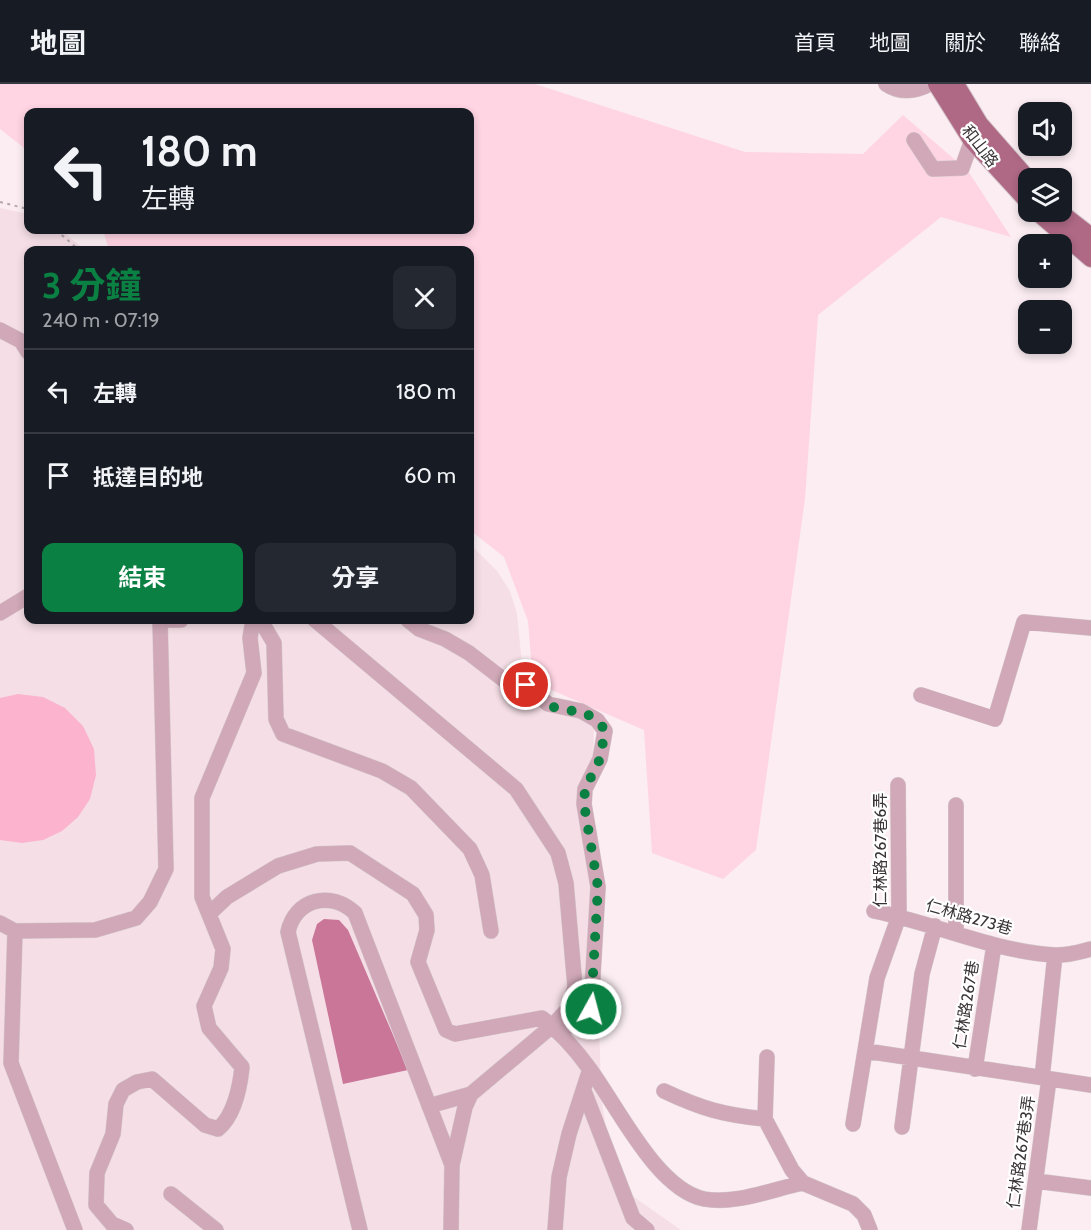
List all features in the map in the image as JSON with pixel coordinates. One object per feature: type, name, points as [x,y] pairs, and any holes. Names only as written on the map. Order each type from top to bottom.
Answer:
[{"type":"main road","name":"和山路","points":[[937,84],[972,140],[1018,190]]},
{"type":"main road","name":"和山路","points":[[955,84],[979,124],[1018,168]]},
{"type":"main road","points":[[1050,222],[1091,258]]},
{"type":"main road","points":[[1072,222],[1091,237]]},
{"type":"street","points":[[886,84],[895,90],[916,91],[930,84]]},
{"type":"street","points":[[914,140],[933,169],[962,168],[972,140]]},
{"type":"street","points":[[0,330],[21,341],[24,346]]},
{"type":"street","points":[[0,613],[24,598]]},
{"type":"street","points":[[921,695],[995,719],[1024,622],[1091,628]]},
{"type":"street","points":[[0,922],[15,931],[95,930],[136,918],[158,890],[166,869],[159,624]]},
{"type":"street","points":[[126,1230],[112,1224],[96,1205],[97,1173],[112,1134],[116,1104],[123,1090],[137,1082],[152,1079],[205,1125],[218,1129],[228,1121],[241,1077],[242,1067],[208,1028],[204,1006],[220,968],[224,949],[202,897],[202,798],[254,673],[250,638],[254,624]]},
{"type":"street","points":[[263,624],[274,643],[276,719],[283,734],[382,771],[411,788],[470,849],[482,875],[491,931]]},
{"type":"street","points":[[320,624],[516,789],[558,853],[566,883],[575,987],[570,1007],[556,1030]]},
{"type":"street","points":[[413,624],[469,653],[504,680],[526,685],[548,704],[581,711],[597,720],[605,730],[600,759],[585,789],[584,804],[598,887],[591,1009],[556,1030],[471,1094],[429,1106]]},
{"type":"street","name":"仁林路267巷6弄","points":[[853,1124],[877,978],[899,916],[898,785]]},
{"type":"street","points":[[956,805],[956,932]]},
{"type":"street","points":[[209,914],[227,897],[278,866],[317,854],[350,853],[413,894],[426,915],[427,930],[418,962],[446,1030],[455,1034],[542,1018],[556,1030],[590,1069],[655,1164],[676,1186],[703,1199],[727,1200],[803,1183]]},
{"type":"street","points":[[360,1230],[288,932],[293,915],[301,907],[325,900],[345,904],[355,913],[452,1165]]},
{"type":"street","name":"仁林路273巷","points":[[874,911],[935,926],[993,945],[1055,955],[1091,949]]},
{"type":"street","points":[[902,1127],[922,974],[935,926]]},
{"type":"street","points":[[15,931],[11,1063],[7,1075],[75,1230]]},
{"type":"street","name":"仁林路267巷","points":[[975,1069],[993,945]]},
{"type":"street","points":[[1046,1079],[1055,955]]},
{"type":"street","name":"仁林路267巷","points":[[866,1052],[1091,1085]]},
{"type":"street","points":[[767,1057],[765,1119],[792,1170],[803,1183],[853,1204],[864,1215],[870,1230]]},
{"type":"street","points":[[555,1230],[559,1177],[569,1134],[590,1069]]},
{"type":"street","name":"仁林路267巷3弄","points":[[1029,1230],[1046,1079]]},
{"type":"street","points":[[584,1091],[633,1218],[648,1230]]},
{"type":"street","points":[[664,1091],[703,1109],[732,1116],[765,1119]]},
{"type":"street","points":[[451,1230],[452,1165],[465,1107],[471,1094]]},
{"type":"street","points":[[1036,1181],[1091,1188]]},
{"type":"street","points":[[171,1194],[216,1230]]},
{"type":"path","points":[[0,202],[24,208]]},
{"type":"path","points":[[61,234],[74,246]]},
{"type":"shaded area","points":[[0,84],[535,84],[745,152],[863,154],[903,115],[968,171],[1011,237],[941,217],[818,315],[805,499],[756,850],[723,879],[652,853],[644,730],[533,682],[528,621],[504,557],[474,533],[474,246],[108,246],[104,234],[474,234],[474,108],[24,108],[24,148],[0,129]]},
{"type":"shaded area","points":[[0,208],[24,213],[24,234],[66,234],[80,246],[24,246],[24,624],[474,624],[474,548],[497,571],[510,591],[517,614],[525,694],[571,700],[589,709],[594,725],[593,760],[578,811],[596,900],[601,1095],[612,1168],[631,1195],[681,1230],[0,1230]]},
{"type":"shaded area","points":[[324,919],[339,920],[348,930],[408,1070],[343,1084],[312,940],[317,924]]},
{"type":"building","points":[[18,694],[43,697],[65,708],[83,726],[94,749],[96,775],[90,799],[78,817],[62,831],[43,840],[22,843],[0,840],[0,698]]},
{"type":"route","points":[[526,685],[548,704],[581,711],[597,720],[605,730],[600,759],[585,789],[584,804],[592,840],[598,887],[591,1009]]}]
